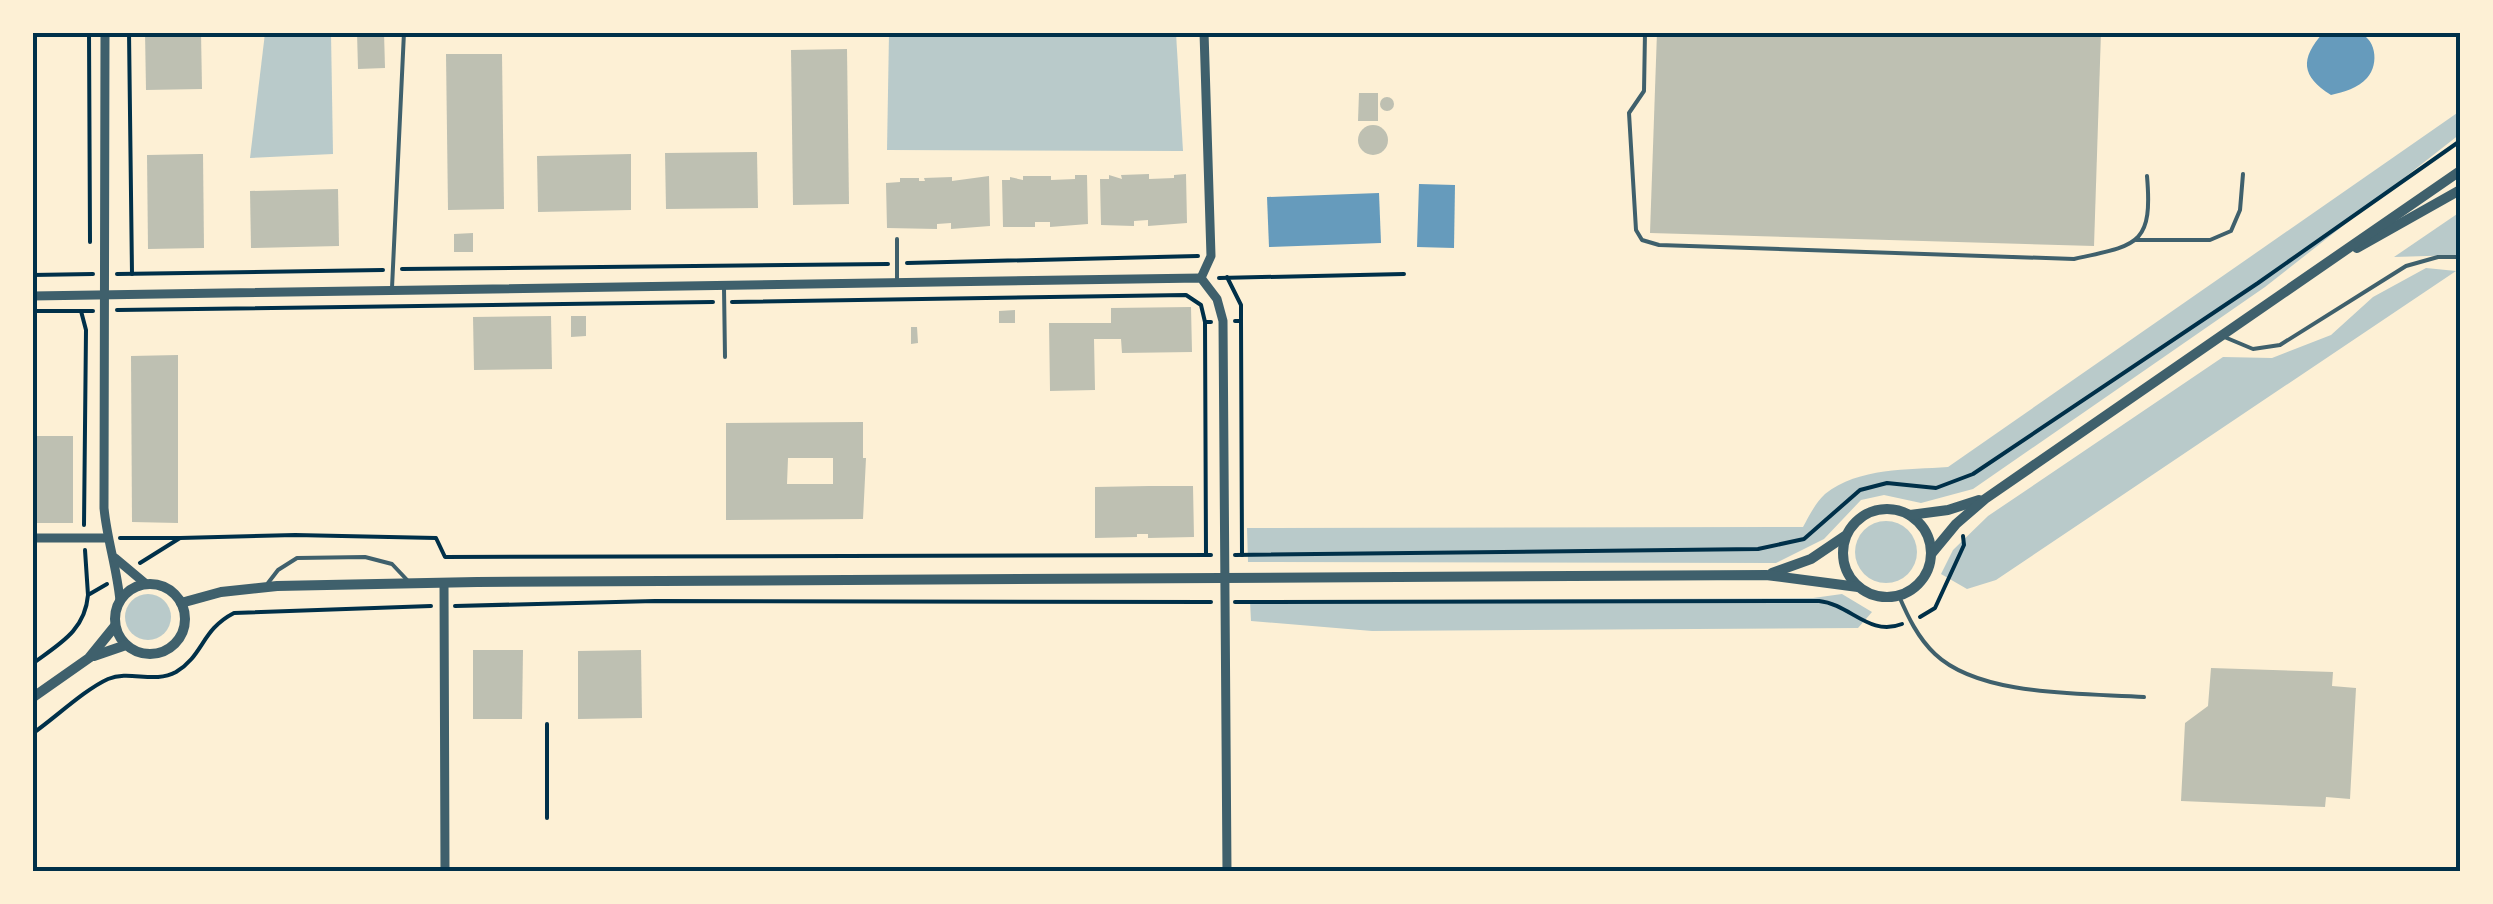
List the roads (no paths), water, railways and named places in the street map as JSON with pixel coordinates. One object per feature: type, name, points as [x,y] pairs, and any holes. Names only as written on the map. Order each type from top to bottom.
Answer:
[{"type":"street","points":[[32,698],[89,658],[116,626],[120,601],[115,558],[106,538],[105,32]]},
{"type":"street","points":[[1201,278],[1212,256],[1204,32]]},
{"type":"street","points":[[181,603],[221,592],[265,587],[444,583],[1766,575],[1815,579],[1858,587],[1870,594],[1898,596],[1922,580],[1932,552],[1985,499],[2460,171]]},
{"type":"street","points":[[2295,283],[2460,190]]},
{"type":"street","points":[[32,296],[1201,278]]},
{"type":"street","points":[[1201,278],[1217,299],[1223,321],[1227,872]]},
{"type":"street","points":[[1766,575],[1812,560],[1846,535],[1854,522],[1881,509],[1910,514],[1948,510],[1985,499]]},
{"type":"street","points":[[1910,514],[1922,524],[1932,552]]},
{"type":"street","points":[[1846,535],[1844,563],[1858,587]]},
{"type":"street","points":[[32,538],[106,538]]},
{"type":"street","points":[[89,658],[126,645],[150,654],[174,644],[184,629],[181,603],[170,590],[146,584],[115,558]]},
{"type":"street","points":[[444,583],[444,872]]},
{"type":"street","points":[[120,601],[131,590],[146,584]]},
{"type":"street","points":[[116,626],[126,645]]},
{"type":"lane","points":[[392,288],[404,32]]},
{"type":"lane","points":[[1645,32],[1644,91],[1629,113],[1636,230],[1642,240],[1659,245],[2074,259],[2114,250],[2144,232],[2150,211],[2147,176]]},
{"type":"lane","points":[[2136,240],[2210,240],[2231,231],[2240,210],[2243,174]]},
{"type":"lane","points":[[897,239],[897,281]]},
{"type":"lane","points":[[2221,336],[2253,349],[2280,346],[2406,266],[2438,256],[2460,257]]},
{"type":"lane","points":[[724,284],[725,356]]},
{"type":"lane","points":[[265,587],[278,570],[298,558],[314,557],[365,557],[392,564],[413,585]]},
{"type":"lane","points":[[1898,596],[1910,621],[1936,655],[1966,675],[2049,691],[2144,697]]},
{"type":"water","points":[[2323,33],[2363,35],[2372,45],[2375,58],[2363,81],[2331,95],[2314,81],[2307,67],[2310,51]]},
{"type":"water","points":[[1419,184],[1455,185],[1454,248],[1417,247]]},
{"type":"water","points":[[1379,193],[1381,243],[1269,247],[1267,197]]}]
